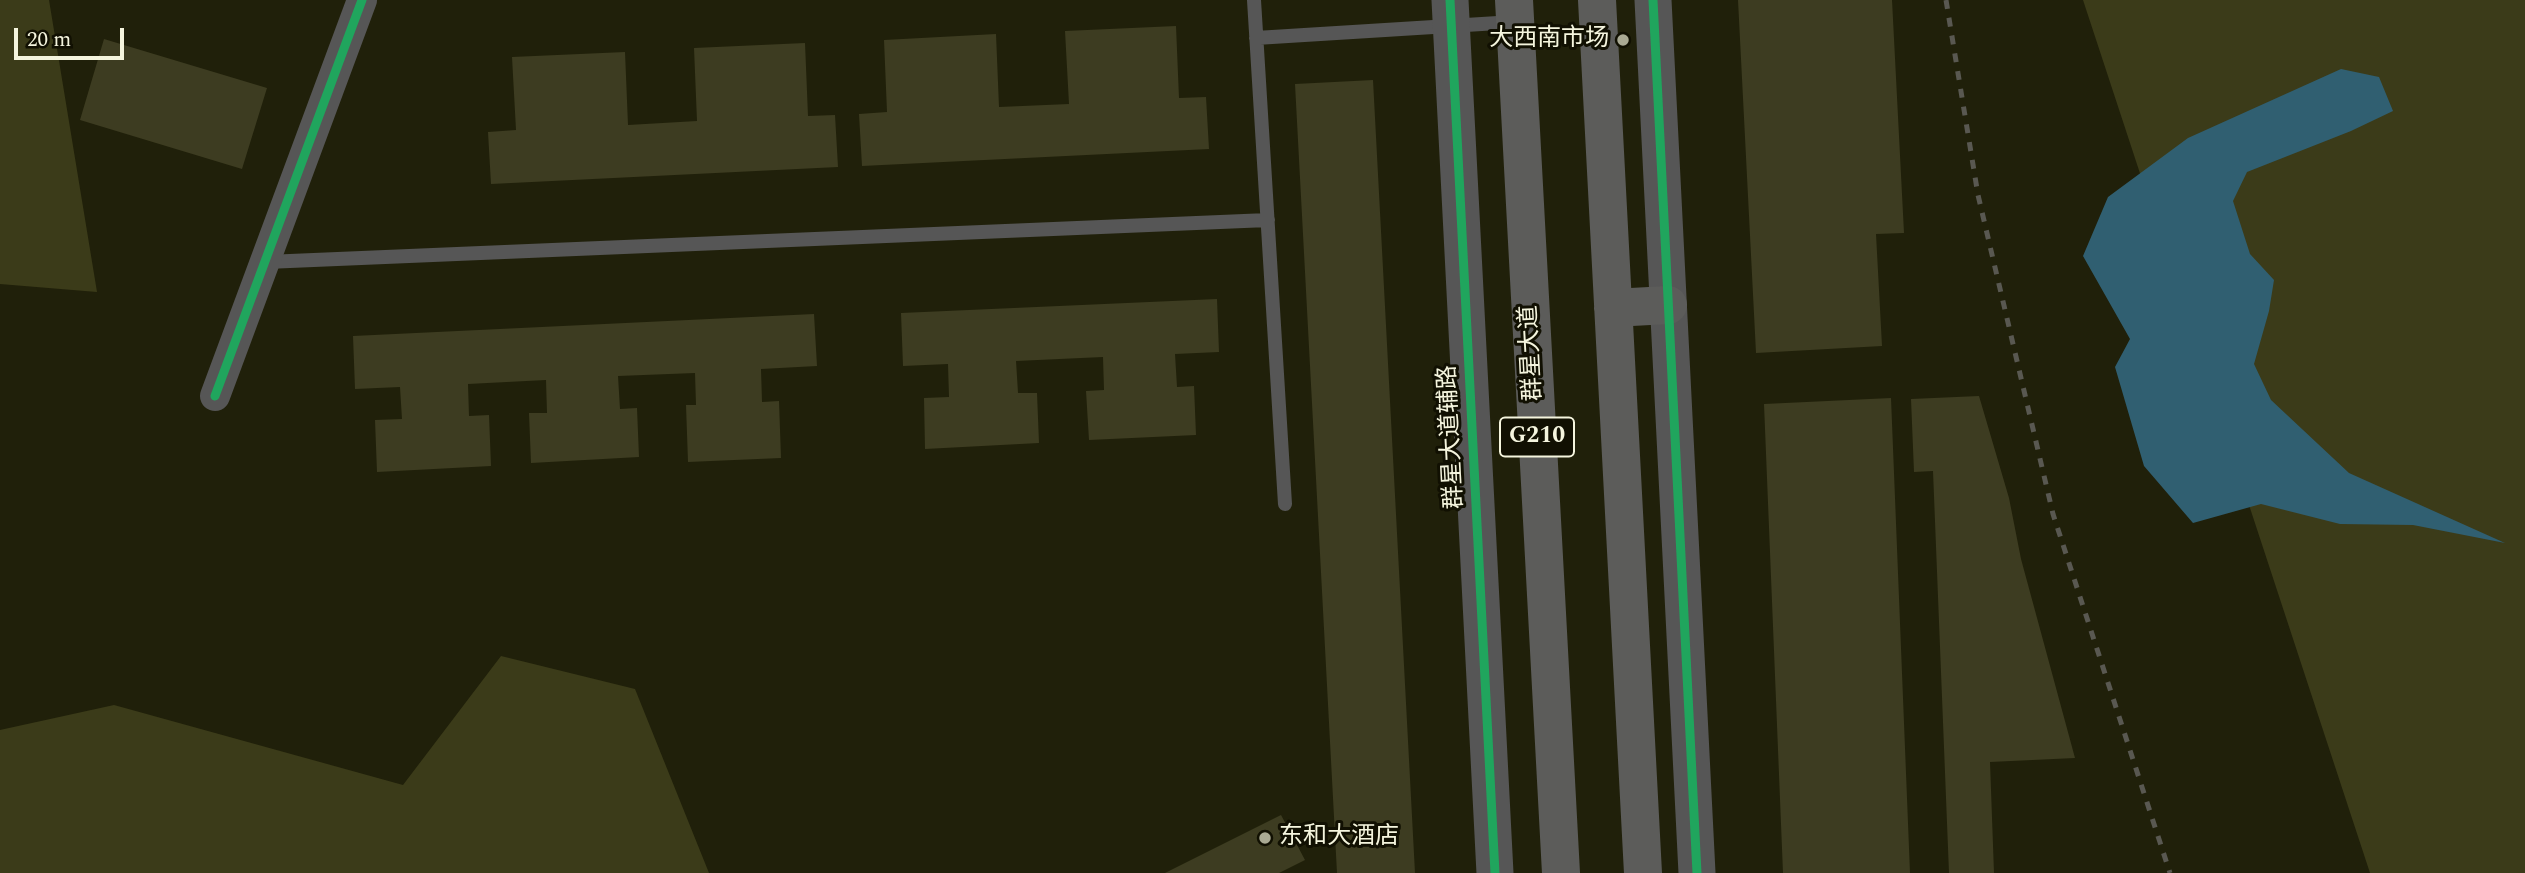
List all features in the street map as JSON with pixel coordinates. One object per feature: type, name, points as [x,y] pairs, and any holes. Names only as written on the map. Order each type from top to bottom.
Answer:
[{"type":"highway","points":[[1597,0],[1643,873]]},
{"type":"highway","name":"群星大道","points":[[1515,11],[1561,873]]},
{"type":"highway","points":[[1613,308],[1668,304]]},
{"type":"street","points":[[215,396],[362,0]]},
{"type":"street","points":[[1653,0],[1698,873]]},
{"type":"street","name":"群星大道辅路","points":[[1451,13],[1495,873]]},
{"type":"lane","points":[[1254,0],[1285,504]]},
{"type":"lane","points":[[1256,38],[1451,13],[1515,11]]},
{"type":"lane","points":[[266,262],[1268,220]]},
{"type":"shaded area","points":[[0,0],[49,0],[97,292],[0,284]]},
{"type":"shaded area","points":[[2083,0],[2525,0],[2525,873],[2370,873]]},
{"type":"shaded area","points":[[501,656],[635,689],[709,873],[0,873],[0,730],[114,705],[403,785]]},
{"type":"water","points":[[2341,69],[2379,77],[2393,111],[2351,131],[2247,172],[2233,201],[2250,254],[2274,280],[2269,311],[2254,364],[2271,400],[2349,473],[2505,543],[2413,525],[2340,524],[2261,504],[2193,523],[2144,466],[2115,367],[2130,339],[2083,256],[2108,197],[2188,138]]},
{"type":"building","points":[[1738,0],[1892,0],[1904,233],[1876,234],[1882,346],[1756,353]]},
{"type":"building","points":[[1176,26],[1179,98],[1206,97],[1209,149],[862,166],[859,114],[887,112],[884,40],[996,34],[999,107],[1069,104],[1065,31]]},
{"type":"building","points":[[104,39],[267,88],[242,169],[80,120]]},
{"type":"building","points":[[805,43],[808,116],[835,115],[838,167],[491,184],[488,132],[516,130],[512,57],[625,52],[628,125],[697,121],[694,48]]},
{"type":"building","points":[[1373,80],[1415,873],[1337,873],[1295,84]]},
{"type":"building","points":[[1217,299],[1219,352],[1175,354],[1177,387],[1194,386],[1196,435],[1089,440],[1086,391],[1104,390],[1103,357],[1016,361],[1018,393],[1037,393],[1039,443],[925,449],[924,398],[949,397],[948,364],[903,366],[901,313]]},
{"type":"building","points":[[814,314],[817,366],[761,369],[762,402],[779,401],[781,458],[688,462],[686,405],[696,405],[695,373],[618,376],[620,409],[637,408],[639,457],[531,463],[529,413],[547,413],[546,380],[468,384],[469,416],[489,415],[491,466],[377,472],[375,420],[402,419],[400,387],[355,389],[353,336]]},
{"type":"building","points":[[1979,396],[2009,498],[2021,559],[2075,758],[1990,762],[1994,873],[1949,873],[1933,471],[1914,472],[1911,399]]},
{"type":"building","points":[[1891,398],[1910,873],[1783,873],[1764,404]]},
{"type":"building","name":"东和大酒店","points":[[1281,815],[1305,860],[1279,873],[1165,873]]},
{"type":"railway","points":[[1946,0],[1978,195],[2053,514],[2170,873]]},
{"type":"cycle path","points":[[215,396],[362,0]]},
{"type":"cycle path","points":[[1450,0],[1495,873]]},
{"type":"cycle path","points":[[1653,0],[1697,873]]},
{"type":"place","name":"大西南市场","points":[[1623,40]]},
{"type":"place","name":"东和大酒店","points":[[1265,838]]}]
